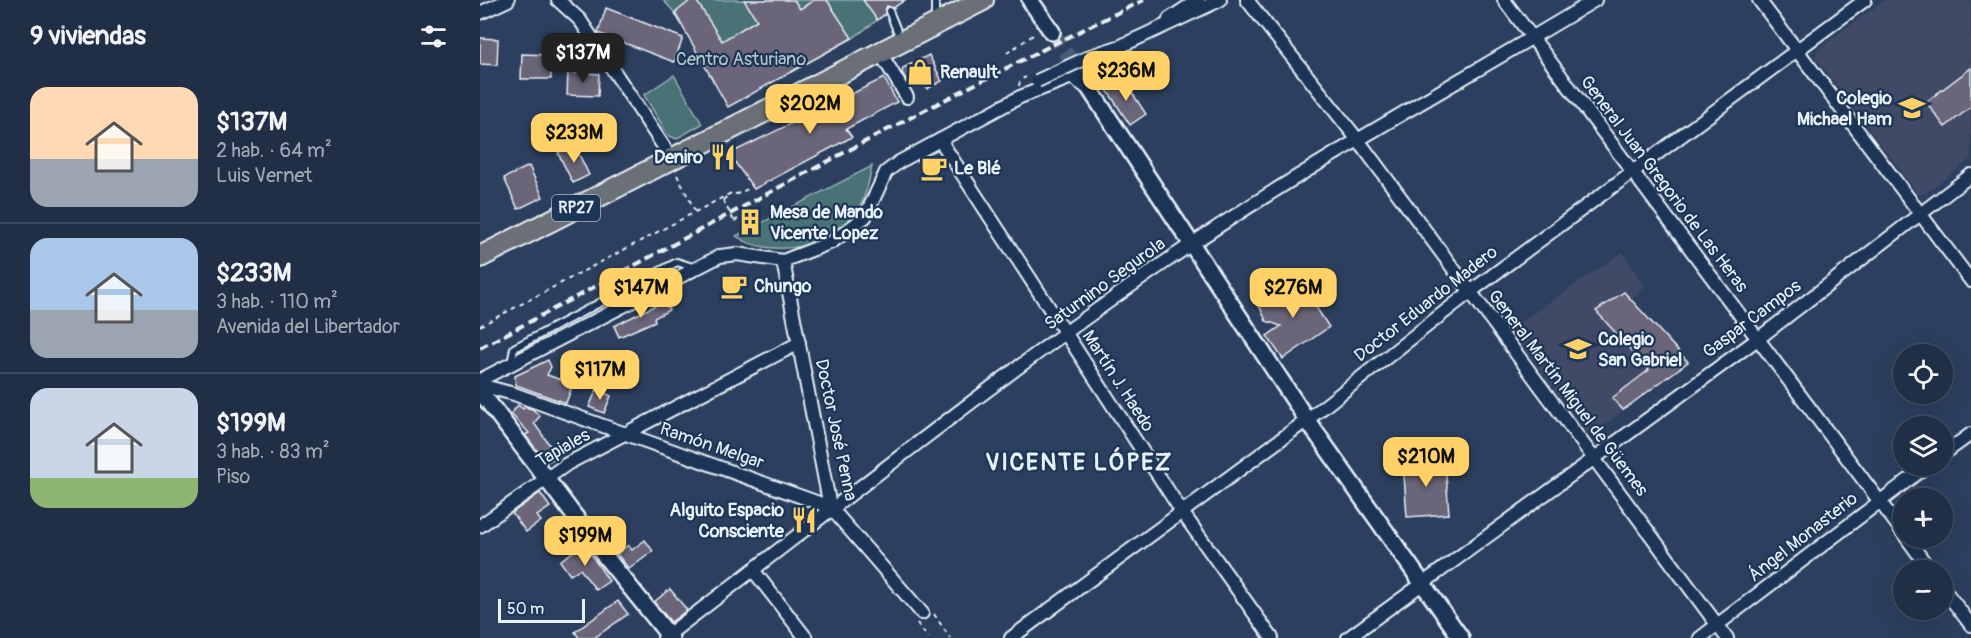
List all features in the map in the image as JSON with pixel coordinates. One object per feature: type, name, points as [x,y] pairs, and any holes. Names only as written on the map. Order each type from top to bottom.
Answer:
[{"type":"main road","name":"RP27","points":[[480,257],[679,164],[983,0]]},
{"type":"street","points":[[480,13],[508,0]]},
{"type":"street","points":[[558,0],[580,20],[679,164]]},
{"type":"street","points":[[1030,0],[1052,32]]},
{"type":"street","points":[[1163,27],[1170,17],[1198,0]]},
{"type":"street","points":[[1020,96],[1037,81],[1093,55],[1121,46],[1220,0]]},
{"type":"street","name":"General Martín Miguel de Güemes","points":[[1247,0],[1358,140],[1727,638]]},
{"type":"street","name":"General Juan Gregorio de Las Heras","points":[[1504,0],[1893,519]]},
{"type":"street","name":"Saturnino Segurola","points":[[668,637],[830,507],[1193,244],[1358,140],[1595,0]]},
{"type":"street","points":[[1759,0],[1971,280]]},
{"type":"street","name":"Doctor Eduardo Madero","points":[[1011,638],[1307,420],[1470,292],[1865,0]]},
{"type":"street","points":[[882,54],[907,97]]},
{"type":"street","points":[[1078,70],[1307,420],[1422,586],[1461,638]]},
{"type":"street","points":[[480,382],[720,256],[737,254],[783,261],[821,247],[852,230],[865,217],[886,172],[899,162],[1020,96],[1072,77],[1091,92]]},
{"type":"street","name":"Martín J. Haedo","points":[[940,140],[1182,512],[1272,638]]},
{"type":"street","name":"Gaspar Campos","points":[[1348,638],[1759,338],[1971,175]]},
{"type":"street","name":"Doctor José Penna","points":[[783,261],[830,507],[922,613]]},
{"type":"street","name":"Tapiales","points":[[480,526],[546,477],[798,343]]},
{"type":"street","name":"Ramón Melgar","points":[[480,382],[830,507]]},
{"type":"street","points":[[480,391],[668,637]]},
{"type":"street","points":[[1953,446],[1971,434]]},
{"type":"street","name":"Ángel Monasterio","points":[[1700,638],[1913,476]]},
{"type":"street","points":[[753,570],[806,638]]},
{"type":"street","points":[[1953,601],[1971,625]]},
{"type":"lane","points":[[935,0],[936,25]]},
{"type":"lane","points":[[889,11],[902,43]]},
{"type":"path","points":[[1007,53],[1039,32],[1033,24]]},
{"type":"path","points":[[679,164],[675,175],[695,212]]},
{"type":"path","points":[[480,326],[731,193],[737,194],[750,188]]},
{"type":"path","points":[[731,193],[723,200],[734,221],[742,217]]},
{"type":"path","points":[[922,613],[929,607],[950,638]]},
{"type":"shaded area","name":"Colegio Michael Ham","points":[[1884,0],[1971,0],[1971,159],[1925,194],[1918,194],[1815,57],[1817,50]]},
{"type":"shaded area","name":"Colegio San Gabriel","points":[[1623,252],[1645,288],[1631,299],[1624,292],[1597,311],[1649,370],[1612,398],[1623,410],[1590,437],[1510,329]]},
{"type":"green space","name":"Centro Asturiano","points":[[663,0],[896,0],[899,4],[853,38],[791,72],[699,55],[675,13]]},
{"type":"green space","points":[[674,75],[702,124],[676,139],[668,135],[644,95]]},
{"type":"green space","points":[[872,166],[859,209],[845,225],[832,235],[816,242],[783,248],[750,243],[736,236]]},
{"type":"building","points":[[691,0],[696,0],[722,41],[757,20],[744,0],[794,0],[800,9],[814,0],[827,0],[852,38],[728,107],[675,13]]},
{"type":"building","points":[[863,0],[905,0],[893,8],[887,6],[885,14],[877,20]]},
{"type":"building","points":[[606,8],[683,38],[674,62],[598,33]]},
{"type":"building","points":[[480,38],[498,39],[497,65],[480,64]]},
{"type":"building","points":[[522,54],[551,55],[551,79],[521,79]]},
{"type":"building","name":"Renault","points":[[929,55],[942,81],[927,89],[924,83],[919,86],[917,82],[910,86],[902,73],[903,68]]},
{"type":"building","points":[[1971,68],[1971,107],[1945,127],[1926,102]]},
{"type":"building","points":[[568,72],[599,74],[598,96],[567,95]]},
{"type":"building","points":[[884,78],[897,102],[846,129],[852,137],[754,189],[729,154]]},
{"type":"building","points":[[1123,79],[1146,114],[1130,125],[1107,90]]},
{"type":"building","points":[[574,144],[589,175],[573,183],[558,153]]},
{"type":"building","points":[[529,166],[543,197],[518,209],[504,178]]},
{"type":"building","points":[[1299,281],[1329,327],[1283,359],[1267,336],[1281,326],[1266,321],[1259,305]]},
{"type":"building","points":[[1624,292],[1688,362],[1623,410],[1612,398],[1649,370],[1596,311]]},
{"type":"building","points":[[664,301],[669,310],[654,318],[655,321],[619,337],[614,326]]},
{"type":"building","points":[[548,360],[551,367],[547,375],[573,384],[566,403],[516,385],[515,376]]},
{"type":"building","points":[[597,389],[611,396],[604,413],[589,407]]},
{"type":"building","points":[[518,405],[523,409],[525,407],[532,409],[540,416],[534,423],[558,457],[546,462],[525,435],[529,433],[511,414]]},
{"type":"building","points":[[1433,456],[1436,463],[1445,462],[1449,514],[1407,517],[1403,462]]},
{"type":"building","points":[[540,493],[550,507],[537,516],[541,521],[526,532],[512,513]]},
{"type":"building","points":[[645,540],[653,551],[629,569],[617,554],[628,545],[632,550]]},
{"type":"building","points":[[584,544],[609,581],[596,590],[580,569],[570,575],[560,561]]},
{"type":"building","points":[[670,589],[687,610],[671,622],[654,602]]},
{"type":"building","points":[[618,601],[628,614],[594,638],[579,638],[575,632]]},
{"type":"tunnel","points":[[1052,32],[1078,71]]},
{"type":"railway","points":[[480,348],[976,83],[1144,0]]},
{"type":"place","name":"Renault","points":[[920,72]]},
{"type":"place","name":"Colegio Michael Ham","points":[[1912,108]]},
{"type":"place","name":"Deniro","points":[[723,157]]},
{"type":"place","name":"Le Blé","points":[[934,168]]},
{"type":"place","name":"Mesa de Mando Vicente Lopez","points":[[750,222]]},
{"type":"place","name":"Chungo","points":[[734,286]]},
{"type":"place","name":"Colegio San Gabriel","points":[[1578,349]]},
{"type":"place","name":"Alguito Espacio Consciente","points":[[804,520]]},
{"type":"district","name":"VICENTE LÓPEZ","points":[[1079,462]]}]
